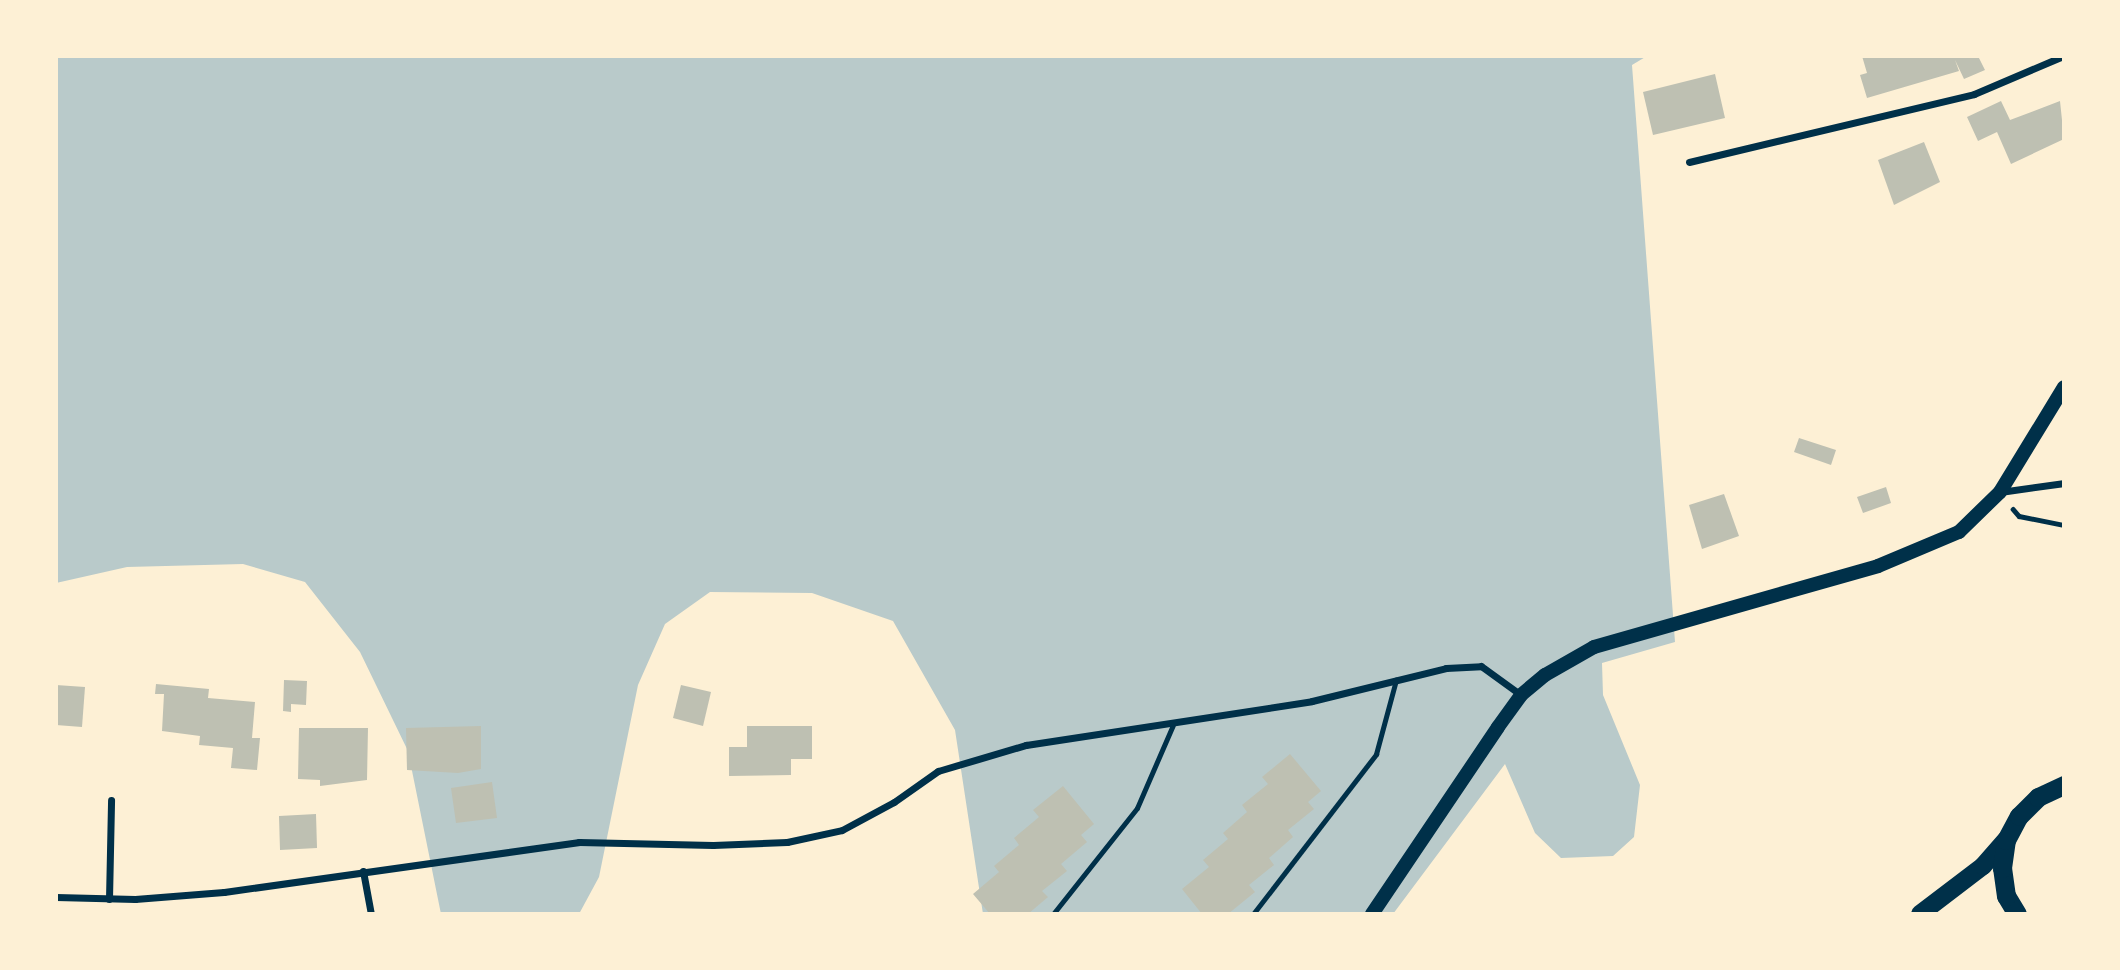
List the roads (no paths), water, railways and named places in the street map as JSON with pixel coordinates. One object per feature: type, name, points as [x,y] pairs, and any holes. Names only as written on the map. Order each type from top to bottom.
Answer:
[{"type":"highway","points":[[2017,914],[2007,895],[2002,867],[2006,840],[2019,816],[2038,797],[2064,785]]},
{"type":"main road","points":[[1372,914],[1521,695],[1566,659],[1594,647],[1878,566],[1937,543],[1979,516],[2000,492],[2064,387]]},
{"type":"main road","points":[[1920,914],[1983,866],[2006,840]]},
{"type":"street","points":[[1689,162],[1974,94],[2063,56]]},
{"type":"street","points":[[2000,492],[2064,483]]},
{"type":"street","points":[[56,897],[109,899],[224,892],[579,842],[750,845],[816,837],[867,819],[937,771],[962,761],[1058,739],[1173,725],[1311,701],[1446,668],[1481,666],[1521,695]]},
{"type":"street","points":[[109,899],[111,800]]},
{"type":"street","points":[[363,871],[372,914]]},
{"type":"lane","points":[[1254,914],[1376,754],[1396,680]]},
{"type":"lane","points":[[1053,914],[1137,808],[1173,725]]}]
